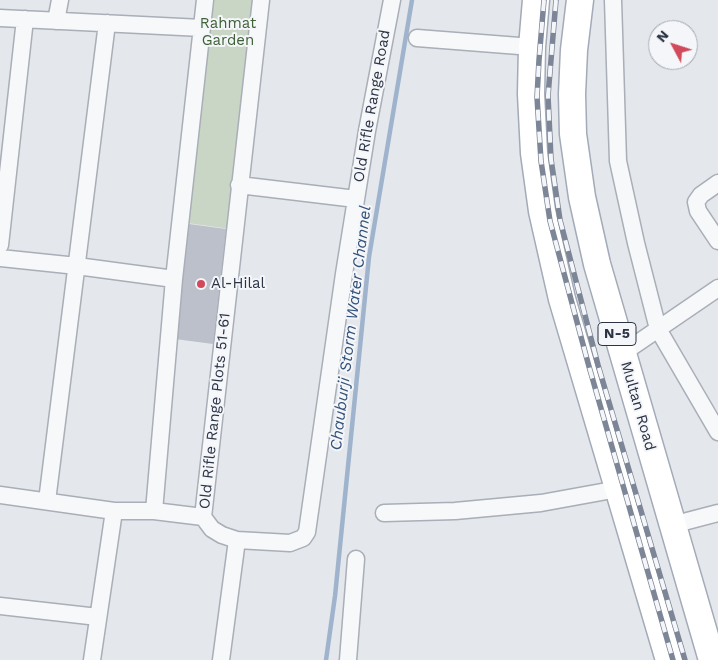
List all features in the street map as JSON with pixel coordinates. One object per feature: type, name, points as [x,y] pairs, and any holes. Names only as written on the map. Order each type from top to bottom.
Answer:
[{"type":"main road","name":"N-5","points":[[536,0],[531,94],[534,153],[542,211],[562,299],[669,660]]},
{"type":"main road","name":"Multan Road","points":[[580,0],[574,50],[572,94],[573,134],[578,173],[597,264],[712,660]]},
{"type":"street","points":[[56,21],[60,0]]},
{"type":"street","points":[[154,511],[174,279],[205,0]]},
{"type":"street","name":"Old Rifle Range Plots 51-61","points":[[203,517],[261,0]]},
{"type":"street","name":"Old Rifle Range Road","points":[[237,540],[290,543],[303,538],[307,532],[356,199],[392,0]]},
{"type":"street","points":[[613,0],[618,161],[636,243],[658,329],[718,432]]},
{"type":"street","points":[[0,18],[202,28]]},
{"type":"street","points":[[0,245],[25,19]]},
{"type":"street","points":[[47,501],[107,23]]},
{"type":"street","points":[[417,38],[532,47]]},
{"type":"street","points":[[718,183],[700,194],[696,202],[698,211],[718,241]]},
{"type":"street","points":[[239,185],[356,199]]},
{"type":"street","points":[[0,258],[174,279]]},
{"type":"street","points":[[623,353],[718,288]]},
{"type":"street","points":[[384,513],[454,511],[541,504],[618,489]]},
{"type":"street","points":[[0,495],[114,511],[154,511],[203,517],[212,529],[237,540],[221,660]]},
{"type":"street","points":[[92,660],[114,511]]},
{"type":"street","points":[[672,525],[718,513]]},
{"type":"street","points":[[348,660],[356,559]]},
{"type":"street","points":[[0,606],[98,617]]},
{"type":"green space","name":"Rahmat Garden","points":[[204,0],[259,0],[231,229],[180,222]]},
{"type":"building","name":"Al-Hilal","points":[[189,224],[226,229],[213,344],[175,339]]},
{"type":"waterway","name":"Chauburji Storm Water Channel","points":[[326,660],[335,596],[369,257],[412,0]]},
{"type":"railway","points":[[544,0],[537,97],[541,161],[550,221],[588,363],[673,660]]},
{"type":"railway","points":[[556,0],[548,96],[551,159],[560,220],[598,365],[685,660]]},
{"type":"place","name":"Al-Hilal","points":[[201,284]]}]
